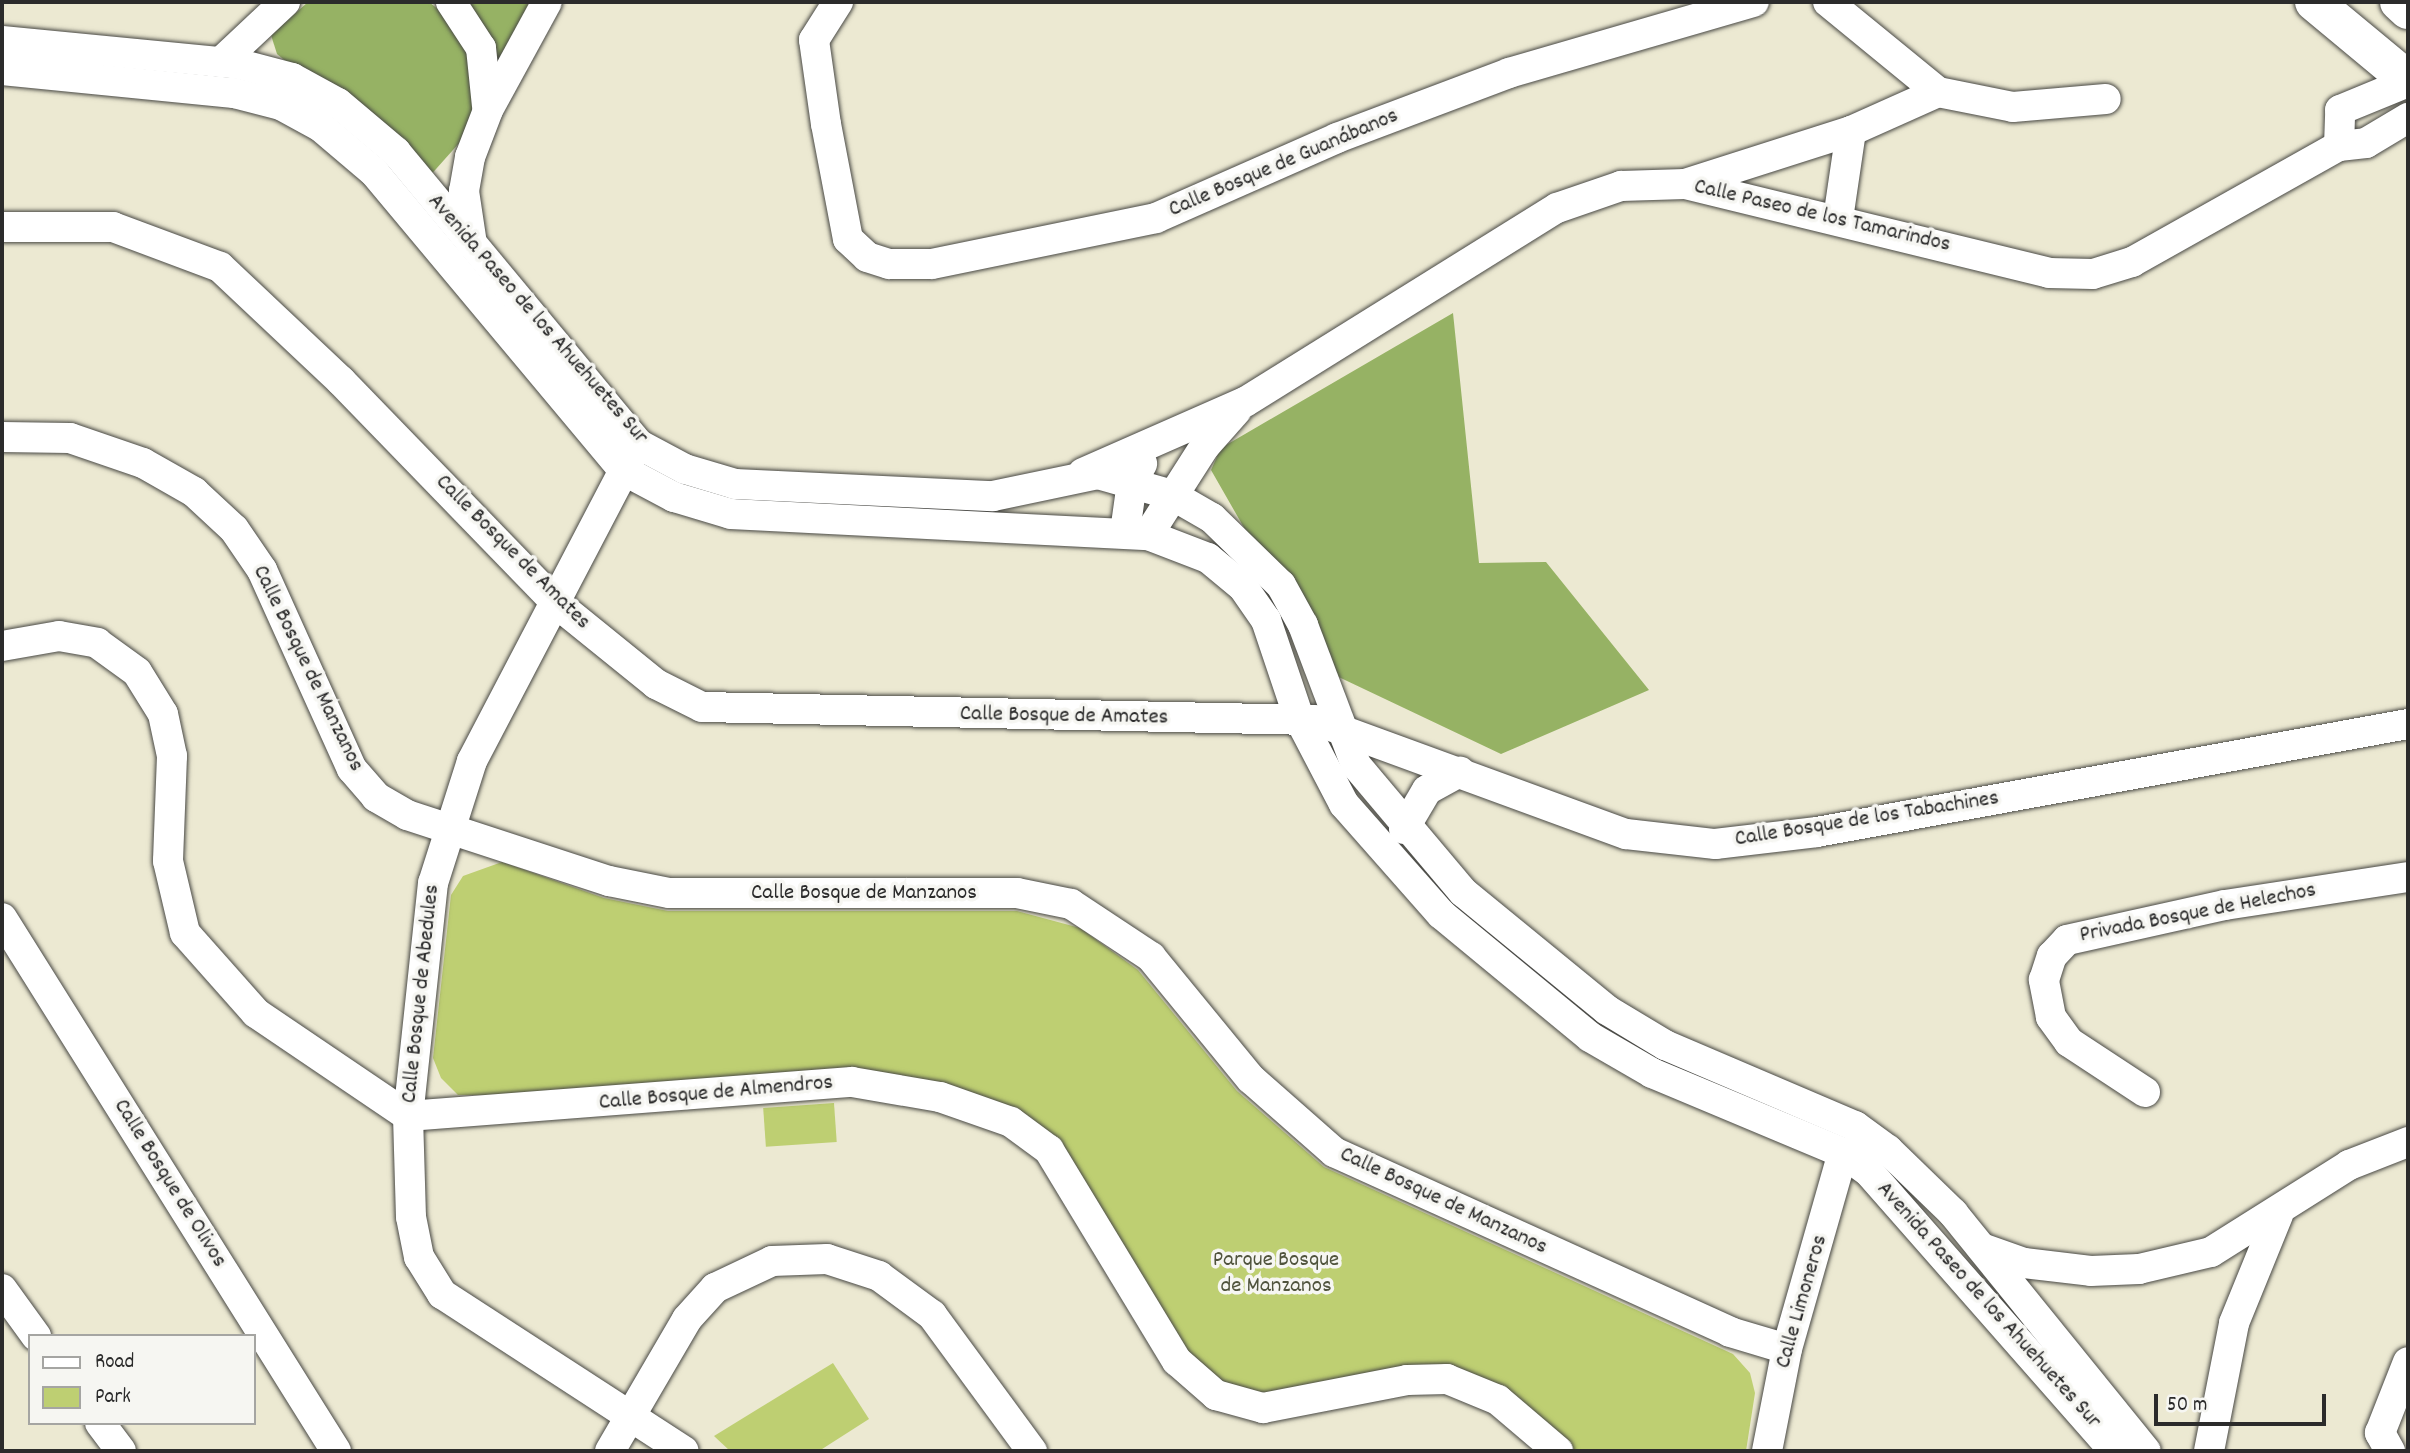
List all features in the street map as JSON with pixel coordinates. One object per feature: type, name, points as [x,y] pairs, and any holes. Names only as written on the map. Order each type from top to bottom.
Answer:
[{"type":"main road","points":[[2399,2],[2408,10]]},
{"type":"main road","points":[[2326,11],[2408,81]]},
{"type":"street","points":[[451,2],[481,48],[488,110]]},
{"type":"street","points":[[474,251],[464,191],[475,140],[488,110],[547,2]]},
{"type":"street","name":"Calle Bosque de Guanábanos","points":[[838,2],[814,40],[826,124],[848,239],[867,257],[889,264],[932,264],[1156,218],[1337,138],[1509,73],[1754,2]]},
{"type":"street","points":[[1828,2],[1938,92],[2013,107],[2106,99]]},
{"type":"street","points":[[221,62],[277,4]]},
{"type":"street","name":"Avenida Paseo de los Ahuehuetes Sur","points":[[2,41],[221,62],[292,78],[338,103],[396,152],[419,204],[623,470],[674,497],[731,514],[1136,533],[1208,558],[1243,587],[1275,638],[1299,718],[1329,781],[1361,827],[1441,914],[1511,976],[1590,1037],[1652,1073],[1843,1153],[1933,1237],[2114,1451]]},
{"type":"street","name":"Avenida Paseo de los Ahuehuetes Sur","points":[[2,70],[218,91],[281,105],[358,156],[474,251],[638,444],[685,469],[735,484],[993,496],[1080,474],[1132,482],[1172,495],[1231,533],[1280,585],[1303,625],[1338,727],[1363,776],[1404,829],[1463,892],[1607,1010],[1665,1045],[1856,1126],[1888,1150],[1982,1248],[2142,1450]]},
{"type":"street","points":[[2339,146],[2340,110],[2408,81]]},
{"type":"street","points":[[1685,184],[1851,131],[1938,92]]},
{"type":"street","name":"Calle Paseo de los Tamarindos","points":[[1080,474],[1245,402],[1557,208],[1621,186],[1685,184],[1838,219],[2049,273],[2093,274],[2132,262],[2339,146],[2366,143],[2408,118]]},
{"type":"street","points":[[1838,219],[1851,131]]},
{"type":"street","points":[[419,204],[475,140]]},
{"type":"street","name":"Calle Bosque de Amates","points":[[2,227],[113,227],[220,267],[341,381],[556,603],[656,684],[702,707],[1299,718]]},
{"type":"street","name":"Calle Paseo de los Tamarindos","points":[[1136,533],[1172,495],[1245,402]]},
{"type":"street","points":[[1136,533],[1132,482],[1147,456],[1174,432]]},
{"type":"street","name":"Calle Bosque de Manzanos","points":[[2,437],[70,438],[143,463],[194,492],[234,530],[262,570],[352,769],[376,797],[449,830],[609,881],[669,893],[1017,893],[1071,904],[1151,957],[1251,1079],[1334,1152],[1730,1332],[1787,1349]]},
{"type":"street","name":"Calle Bosque de Abedules","points":[[638,444],[472,761],[433,883],[408,1115],[411,1217],[419,1257],[442,1294],[684,1451]]},
{"type":"street","points":[[2,646],[59,636],[85,641],[137,672],[163,714],[172,756],[168,861],[185,933],[256,1013],[408,1115]]},
{"type":"street","name":"Calle Bosque de los Tabachines","points":[[1299,718],[1338,727],[1626,834],[1714,844],[1816,832],[2408,724]]},
{"type":"street","points":[[1404,829],[1427,790],[1460,772]]},
{"type":"street","name":"Privada Bosque de Helechos","points":[[2145,1092],[2069,1042],[2051,1017],[2044,980],[2052,956],[2067,940],[2225,905],[2408,877]]},
{"type":"street","name":"Calle Bosque de Olivos","points":[[2,918],[336,1451]]},
{"type":"street","name":"Calle Bosque de Almendros","points":[[408,1115],[852,1082],[940,1097],[1011,1122],[1049,1150],[1177,1361],[1216,1395],[1263,1408],[1407,1380],[1447,1379],[1498,1399],[1558,1451]]},
{"type":"street","points":[[1982,1248],[2066,1270],[2139,1269],[2211,1252],[2277,1215],[2349,1165],[2408,1142]]},
{"type":"street","name":"Calle Limoneros","points":[[1767,1451],[1787,1349],[1843,1153]]},
{"type":"street","points":[[2210,1451],[2234,1323],[2277,1215]]},
{"type":"street","points":[[610,1451],[687,1319],[715,1288],[772,1261],[827,1259],[879,1276],[932,1315],[980,1372],[1032,1451]]},
{"type":"street","points":[[2,1289],[35,1334]]},
{"type":"street","points":[[2390,1451],[2380,1433],[2408,1362]]},
{"type":"street","points":[[102,1425],[121,1451]]},
{"type":"green space","points":[[308,2],[429,2],[439,10],[468,52],[474,111],[469,132],[428,178],[277,54],[271,35]]},
{"type":"green space","points":[[465,2],[533,2],[499,62],[494,46]]},
{"type":"green space","points":[[1453,313],[1479,563],[1546,562],[1649,690],[1501,754],[1326,671],[1211,470],[1221,448]]},
{"type":"green space","name":"Parque Bosque de Manzanos","points":[[502,862],[604,898],[668,911],[1017,911],[1080,928],[1138,970],[1237,1091],[1324,1167],[1733,1354],[1750,1373],[1755,1393],[1746,1451],[1576,1451],[1504,1389],[1262,1396],[1234,1390],[1196,1366],[1070,1156],[972,1094],[458,1095],[441,1078],[433,1058],[451,895],[463,876]]},
{"type":"green space","points":[[834,1103],[837,1142],[766,1147],[763,1108]]},
{"type":"green space","points":[[833,1363],[869,1419],[819,1451],[730,1451],[714,1436]]}]
